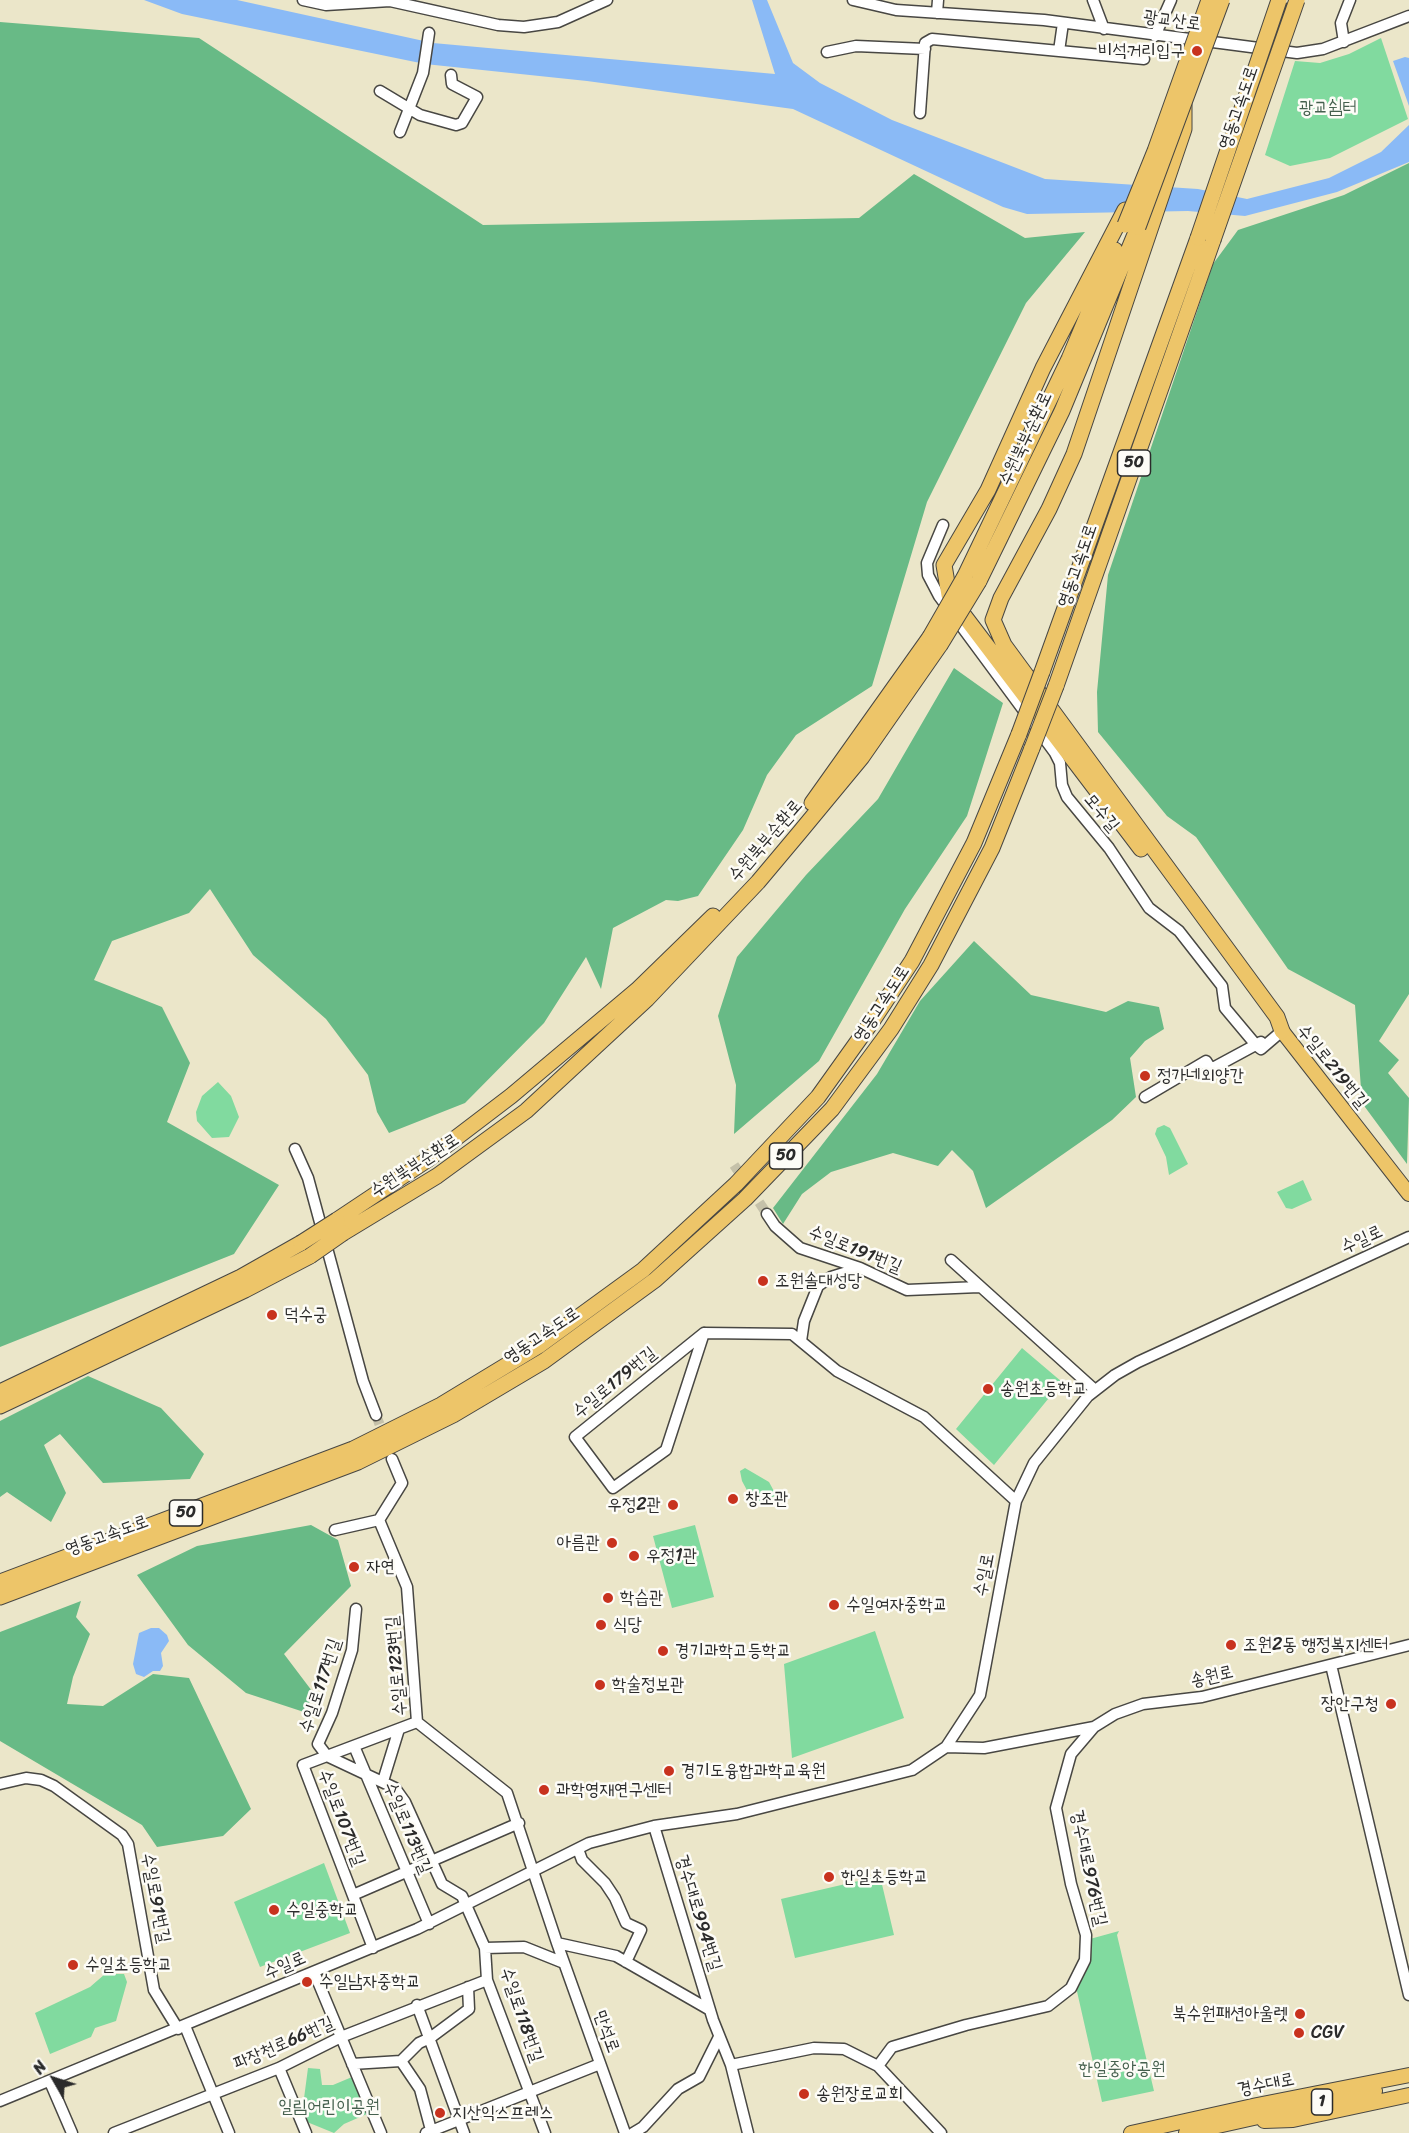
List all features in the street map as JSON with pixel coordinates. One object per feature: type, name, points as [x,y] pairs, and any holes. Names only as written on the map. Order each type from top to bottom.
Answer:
[{"type":"highway","name":"수원북부순환로","points":[[1133,226],[1155,152],[1209,0]]},
{"type":"highway","name":"수원북부순환로","points":[[340,1227],[445,1171],[517,1118],[575,1068],[647,999],[758,882],[862,757],[972,578],[1062,411],[1133,226],[1184,103],[1222,0]]},
{"type":"highway","name":"영동고속도로","points":[[0,1597],[366,1458],[453,1415],[544,1361],[655,1280],[744,1199],[832,1109],[891,1029],[931,965],[992,848],[1056,686],[1205,239],[1279,0]]},
{"type":"highway","name":"영동고속도로","points":[[0,1582],[353,1449],[441,1405],[540,1345],[643,1270],[736,1184],[818,1097],[912,961],[974,843],[1019,734],[1205,239],[1298,0]]},
{"type":"highway","points":[[1133,226],[1048,358],[988,490],[944,565],[950,595],[1282,1031]]},
{"type":"highway","points":[[1133,226],[1074,454],[1053,500],[1000,598],[993,620],[1004,645],[1277,1017],[1282,1031]]},
{"type":"highway","name":"수원북부순환로","points":[[0,1406],[245,1290],[340,1227],[512,1096],[637,990],[707,922],[807,810],[935,641]]},
{"type":"highway","name":"수원북부순환로","points":[[0,1392],[241,1277],[306,1249]]},
{"type":"main road","name":"수일로219번길","points":[[1282,1031],[1409,1194]]},
{"type":"main road","points":[[1241,2108],[1251,2101],[1409,2066]]},
{"type":"main road","name":"경수대로","points":[[1131,2133],[1241,2108],[1409,2075]]},
{"type":"main road","name":"경수대로","points":[[1186,2133],[1216,2129],[1235,2122],[1409,2084]]},
{"type":"main road","points":[[1235,2122],[1293,2120],[1409,2095]]},
{"type":"street","points":[[303,0],[390,1],[498,25],[524,27],[558,22],[607,0]]},
{"type":"street","name":"광교산로","points":[[853,0],[896,10],[1063,23],[1298,53],[1316,51],[1344,42],[1409,16]]},
{"type":"street","points":[[937,13],[938,0]]},
{"type":"street","points":[[1093,0],[1104,29]]},
{"type":"street","points":[[1155,36],[1171,0]]},
{"type":"street","points":[[1344,42],[1341,23],[1350,0]]},
{"type":"street","points":[[1059,51],[1063,23]]},
{"type":"street","points":[[400,132],[423,69],[429,37]]},
{"type":"street","points":[[920,113],[925,43],[933,39],[1144,59]]},
{"type":"street","points":[[827,52],[856,46],[924,49]]},
{"type":"street","points":[[380,91],[410,109],[442,123],[462,123],[477,96],[452,84],[451,75]]},
{"type":"street","name":"모수길","points":[[943,525],[927,563],[928,575],[939,596],[1054,753],[1060,763],[1062,785],[1066,797],[1109,848],[1149,908],[1179,931],[1222,986],[1225,1008],[1256,1045]]},
{"type":"street","name":"수일로219번길","points":[[1145,1097],[1206,1061],[1211,1069],[1282,1031]]},
{"type":"street","points":[[295,1149],[308,1178],[363,1381],[376,1415]]},
{"type":"street","name":"수일로191번길","points":[[767,1214],[775,1226],[800,1248],[860,1268],[907,1290],[979,1287]]},
{"type":"street","name":"수일로","points":[[0,2102],[429,1924],[589,1843],[654,1826],[737,1814],[912,1770],[946,1747],[980,1695],[1016,1501],[1034,1464],[1081,1403],[1095,1390],[1138,1362],[1409,1237]]},
{"type":"street","points":[[951,1260],[1095,1390]]},
{"type":"street","points":[[801,1341],[804,1321],[818,1286],[831,1277],[860,1268]]},
{"type":"street","points":[[704,1333],[792,1334],[837,1371],[924,1417],[1016,1501]]},
{"type":"street","name":"수일로179번길","points":[[704,1333],[666,1450],[613,1488],[575,1437],[704,1333]]},
{"type":"street","points":[[335,1530],[379,1520],[402,1483],[392,1460]]},
{"type":"street","name":"수일로123번길","points":[[379,1520],[407,1587],[417,1722],[507,1793],[519,1823],[533,1872]]},
{"type":"street","name":"수일로117번길","points":[[356,1609],[352,1650],[332,1713],[318,1744],[327,1756],[367,1776],[383,1781],[401,1795],[442,1884],[462,1896],[467,1906]]},
{"type":"street","name":"송원로","points":[[1095,1727],[1115,1714],[1143,1704],[1202,1697],[1409,1645]]},
{"type":"street","points":[[1331,1665],[1409,1995]]},
{"type":"street","name":"수일로107번길","points":[[373,1948],[303,1765],[417,1722]]},
{"type":"street","points":[[946,1747],[984,1748],[1095,1727]]},
{"type":"street","name":"경수대로976번길","points":[[878,2066],[892,2047],[966,2025],[1048,2006],[1071,1988],[1086,1960],[1086,1935],[1071,1884],[1056,1808],[1071,1754],[1095,1727]]},
{"type":"street","points":[[383,1781],[399,1729]]},
{"type":"street","name":"수일로113번길","points":[[354,1746],[429,1924]]},
{"type":"street","name":"수일로91번길","points":[[0,1784],[26,1778],[41,1780],[71,1798],[122,1835],[128,1844],[154,1990],[181,2028],[229,2133]]},
{"type":"street","points":[[407,1872],[519,1823]]},
{"type":"street","name":"경수대로994번길","points":[[654,1826],[710,2010],[731,2066],[748,2133]]},
{"type":"street","points":[[578,1849],[582,1860],[605,1883],[615,1898],[626,1923],[641,1930],[627,1962]]},
{"type":"street","name":"수일로107번길","points":[[353,1895],[407,1872]]},
{"type":"street","name":"만석로","points":[[533,1872],[625,2133]]},
{"type":"street","name":"수일로118번길","points":[[467,1906],[485,1948],[487,1980],[545,2133]]},
{"type":"street","points":[[557,1943],[616,1956],[646,1971],[694,2003],[710,2010]]},
{"type":"street","name":"수일로118번길","points":[[485,1948],[524,1947],[564,1964]]},
{"type":"street","points":[[314,1972],[381,2133]]},
{"type":"street","name":"파장천로66번길","points":[[114,2133],[212,2092],[279,2068],[340,2037],[417,2005],[487,1980]]},
{"type":"street","points":[[352,2064],[401,2061],[418,2043],[430,2038],[469,2009],[468,1987]]},
{"type":"street","points":[[417,2005],[464,2133]]},
{"type":"street","points":[[633,2133],[643,2127],[678,2089],[699,2077],[719,2037]]},
{"type":"street","points":[[731,2066],[814,2048],[843,2049],[878,2066],[941,2133]]},
{"type":"street","points":[[401,2061],[420,2089],[429,2132],[600,2064]]},
{"type":"street","points":[[279,2068],[306,2133]]},
{"type":"street","points":[[50,2082],[72,2133]]},
{"type":"street","points":[[145,2121],[150,2133]]},
{"type":"green space","points":[[0,22],[199,38],[483,225],[859,218],[914,174],[1025,238],[1085,232],[1026,303],[927,502],[872,686],[796,735],[767,775],[743,830],[698,896],[678,901],[666,900],[613,928],[601,989],[586,957],[544,1023],[465,1103],[389,1133],[377,1112],[368,1075],[326,1019],[253,955],[210,889],[189,913],[112,941],[94,980],[162,1007],[190,1063],[167,1122],[279,1185],[234,1254],[0,1347]]},
{"type":"green space","name":"광교쉼터","points":[[1381,38],[1408,119],[1330,158],[1290,166],[1265,155],[1295,61],[1320,63],[1349,54]]},
{"type":"green space","points":[[1409,163],[1409,994],[1379,1041],[1399,1060],[1388,1073],[1409,1098],[1407,1164],[1362,1103],[1355,1005],[1288,969],[1196,837],[1167,816],[1098,732],[1097,692],[1108,575],[1213,264],[1238,230],[1344,195]]},
{"type":"green space","points":[[954,668],[1003,703],[967,816],[905,909],[819,1061],[734,1134],[736,1085],[718,1016],[737,957],[806,875],[878,799]]},
{"type":"green space","points":[[974,941],[1031,995],[1106,1012],[1128,1001],[1159,1007],[1164,1029],[1145,1041],[1130,1058],[1136,1097],[1112,1120],[986,1208],[973,1171],[952,1150],[938,1166],[893,1153],[831,1172],[802,1194],[783,1224],[773,1208],[877,1074],[920,1001]]},
{"type":"green space","points":[[218,1082],[231,1096],[239,1117],[229,1137],[212,1138],[197,1121],[196,1112],[202,1096]]},
{"type":"green space","points":[[1164,1125],[1170,1128],[1188,1164],[1169,1175],[1166,1157],[1155,1134],[1157,1128]]},
{"type":"green space","points":[[1303,1180],[1312,1200],[1292,1209],[1286,1208],[1277,1192]]},
{"type":"green space","points":[[1022,1348],[1062,1382],[994,1465],[956,1429]]},
{"type":"green space","points":[[88,1376],[161,1408],[204,1454],[190,1479],[103,1483],[60,1434],[44,1445],[66,1493],[51,1522],[7,1492],[0,1497],[0,1421]]},
{"type":"green space","points":[[745,1468],[769,1482],[776,1495],[756,1507],[742,1481],[740,1471]]},
{"type":"green space","points":[[311,1525],[338,1540],[351,1586],[284,1654],[312,1691],[307,1713],[246,1693],[188,1645],[137,1575],[197,1546]]},
{"type":"green space","points":[[695,1525],[714,1597],[672,1608],[653,1536]]},
{"type":"green space","points":[[81,1601],[76,1617],[90,1634],[73,1677],[67,1704],[103,1706],[153,1674],[189,1678],[251,1809],[223,1836],[157,1847],[142,1825],[0,1741],[0,1632]]},
{"type":"green space","points":[[875,1631],[904,1718],[792,1758],[784,1664]]},
{"type":"green space","points":[[324,1863],[350,1933],[260,1967],[234,1902]]},
{"type":"green space","points":[[880,1876],[894,1935],[795,1958],[781,1899]]},
{"type":"green space","name":"한일중앙공원","points":[[1119,1931],[1117,1935],[1154,2091],[1102,2102],[1076,1987],[1089,1964],[1090,1939]]},
{"type":"green space","points":[[105,1974],[124,1974],[127,1982],[116,2021],[95,2028],[91,2037],[50,2054],[35,2013],[90,1987]]},
{"type":"green space","name":"일림어린이공원","points":[[308,2068],[320,2069],[322,2085],[333,2085],[352,2077],[367,2114],[344,2124],[334,2133],[307,2122],[303,2106]]},
{"type":"water","points":[[144,0],[237,0],[433,43],[775,74],[752,0],[767,0],[793,63],[820,83],[892,120],[1045,179],[1198,189],[1247,199],[1329,178],[1381,152],[1409,125],[1409,162],[1337,192],[1245,216],[1188,211],[1027,214],[1003,207],[793,109],[587,81],[425,64],[182,14]]},
{"type":"water","points":[[1409,58],[1409,106],[1393,61]]},
{"type":"water","points":[[151,1628],[159,1628],[167,1635],[169,1641],[161,1653],[163,1666],[160,1671],[153,1671],[144,1677],[136,1674],[133,1664],[139,1633]]},
{"type":"tunnel","points":[[734,1165],[767,1214]]},
{"type":"tunnel","points":[[376,1415],[385,1439]]},
{"type":"place","name":"비석거리입구","points":[[1197,51]]},
{"type":"place","name":"정가네외양간","points":[[1145,1076]]},
{"type":"place","name":"조원솔대성당","points":[[763,1281]]},
{"type":"place","name":"덕수궁","points":[[272,1315]]},
{"type":"place","name":"송원초등학교","points":[[988,1389]]},
{"type":"place","name":"창조관","points":[[733,1499]]},
{"type":"place","name":"우정2관","points":[[673,1505]]},
{"type":"place","name":"아름관","points":[[612,1543]]},
{"type":"place","name":"우정1관","points":[[634,1556]]},
{"type":"place","name":"자연","points":[[354,1567]]},
{"type":"place","name":"학습관","points":[[608,1598]]},
{"type":"place","name":"수일여자중학교","points":[[834,1605]]},
{"type":"place","name":"식당","points":[[601,1625]]},
{"type":"place","name":"조원2동 행정복지센터","points":[[1231,1645]]},
{"type":"place","name":"경기과학고등학교","points":[[663,1651]]},
{"type":"place","name":"학술정보관","points":[[600,1685]]},
{"type":"place","name":"장안구청","points":[[1391,1704]]},
{"type":"place","name":"경기도융합과학교육원","points":[[669,1771]]},
{"type":"place","name":"과학영재연구센터","points":[[544,1790]]},
{"type":"place","name":"한일초등학교","points":[[829,1877]]},
{"type":"place","name":"수일중학교","points":[[274,1910]]},
{"type":"place","name":"수일초등학교","points":[[73,1965]]},
{"type":"place","name":"수일남자중학교","points":[[307,1982]]},
{"type":"place","name":"북수원패션아울렛","points":[[1300,2014]]},
{"type":"place","name":"CGV","points":[[1299,2033]]},
{"type":"place","name":"송원장로교회","points":[[804,2094]]},
{"type":"place","name":"지산익스프레스","points":[[440,2113]]}]
